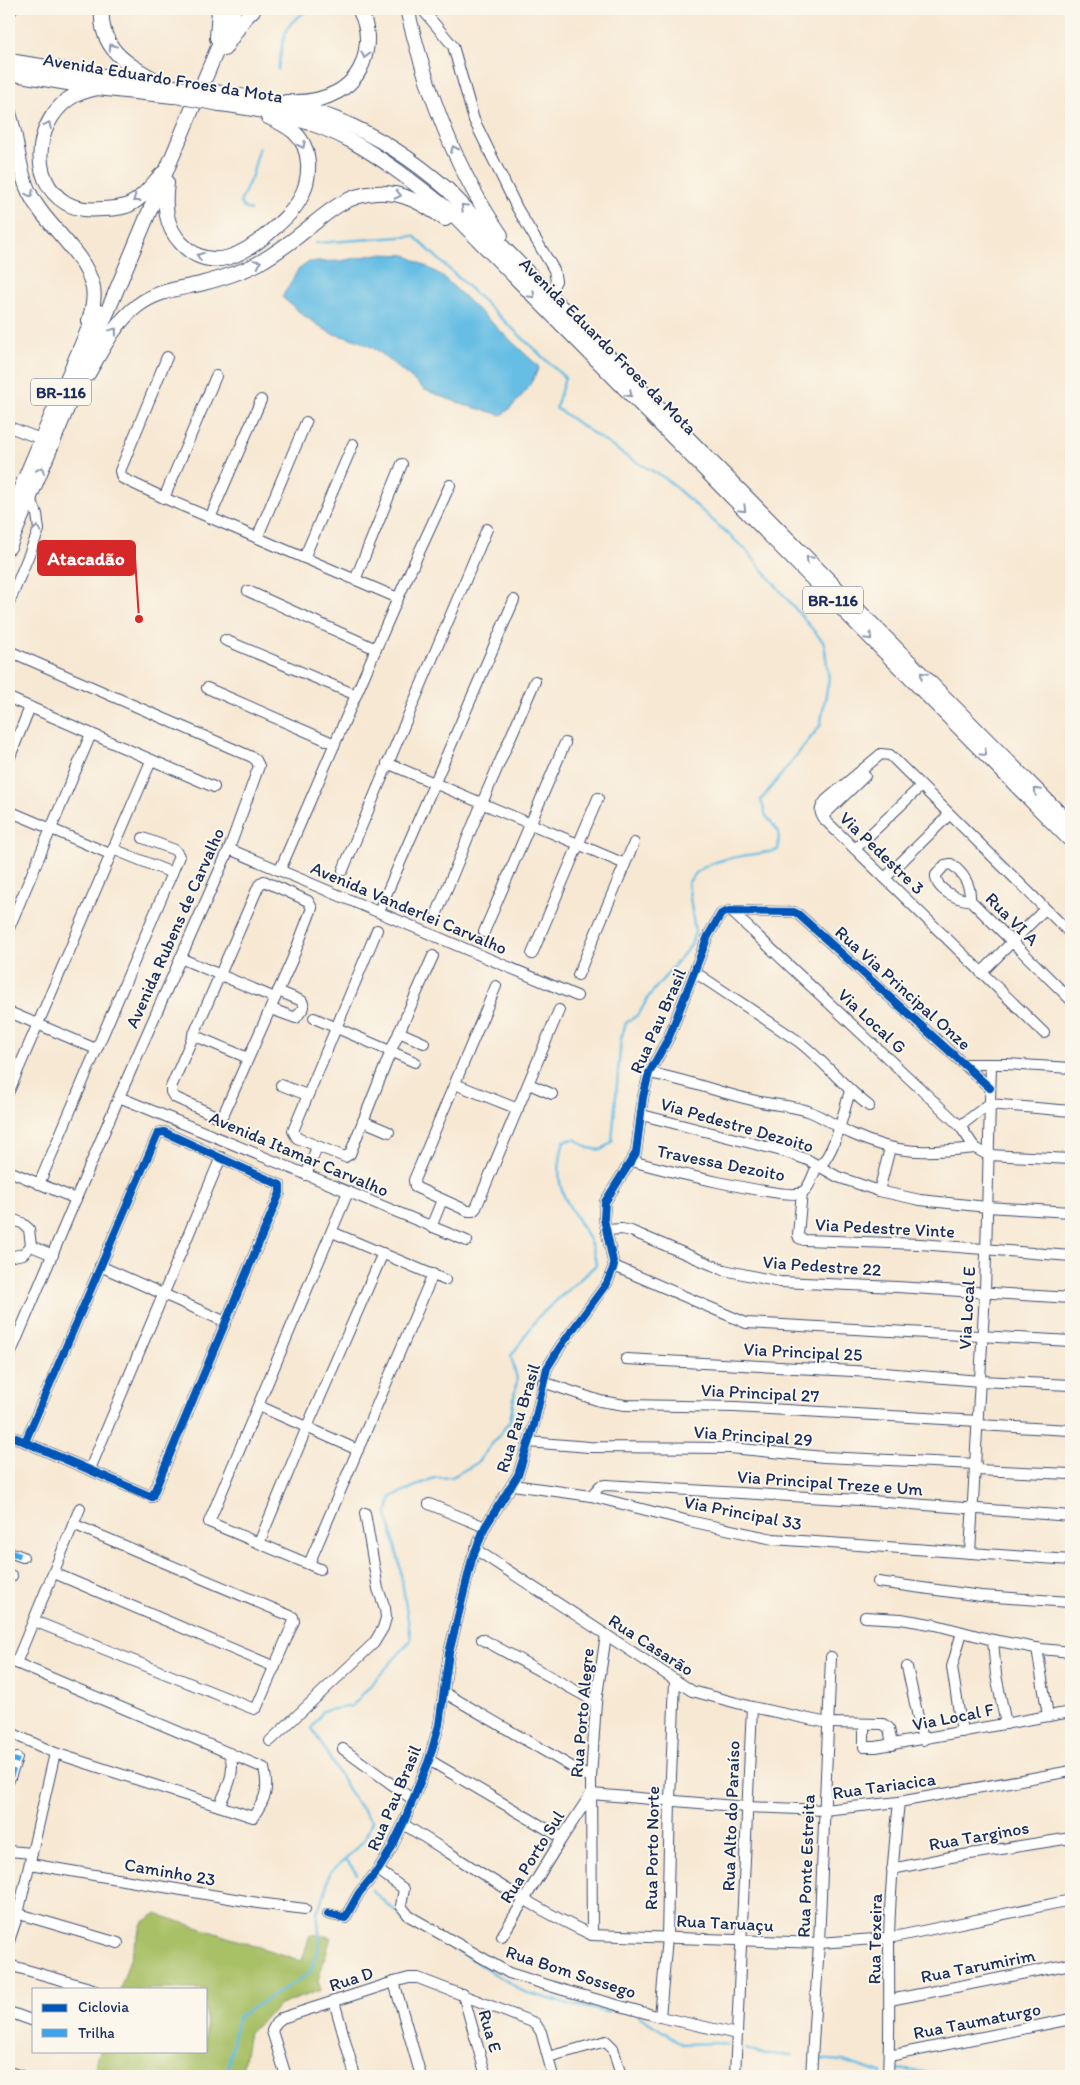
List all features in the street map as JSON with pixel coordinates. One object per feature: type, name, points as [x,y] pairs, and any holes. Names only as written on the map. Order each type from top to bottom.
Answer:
[{"type":"highway","points":[[102,9],[104,34],[117,54],[164,86]]},
{"type":"highway","points":[[207,74],[217,41],[219,9]]},
{"type":"highway","name":"BR-116","points":[[9,516],[87,332],[123,273],[234,9]]},
{"type":"highway","points":[[207,74],[244,19],[254,9]]},
{"type":"highway","points":[[266,100],[291,102],[325,98],[349,85],[360,71],[367,46],[366,27],[358,9]]},
{"type":"highway","points":[[407,9],[433,98],[460,164],[480,205],[518,272]]},
{"type":"highway","name":"Avenida Eduardo Froes da Mota","points":[[9,61],[164,86],[178,92]]},
{"type":"highway","name":"Avenida Eduardo Froes da Mota","points":[[9,73],[97,88],[178,92],[221,99],[266,100],[337,120],[364,133],[427,172],[447,190],[594,359],[1071,842]]},
{"type":"highway","points":[[97,88],[75,95],[64,103],[56,111],[47,126],[41,142],[41,166],[53,192],[66,203],[87,210],[126,206],[145,191],[170,165]]},
{"type":"highway","name":"Avenida Eduardo Froes da Mota","points":[[221,99],[312,124],[354,142],[450,211],[518,272],[549,294],[672,422],[1071,825]]},
{"type":"highway","points":[[170,165],[165,212],[172,230],[185,247],[201,257],[217,259],[239,254],[255,245],[296,206],[304,188],[308,164],[306,151],[294,132],[249,108]]},
{"type":"highway","points":[[9,113],[28,190],[37,207],[85,268],[93,288],[94,302],[87,332]]},
{"type":"highway","points":[[62,417],[112,333],[136,307],[160,293],[201,284],[256,264],[291,243],[336,206],[361,195],[399,194],[420,202],[518,272]]},
{"type":"highway","points":[[9,547],[123,273]]},
{"type":"street","points":[[422,9],[453,46],[474,120],[517,208],[554,270],[556,281],[549,294]]},
{"type":"street","points":[[167,357],[120,474],[125,481],[398,598]]},
{"type":"street","points":[[164,498],[216,376]]},
{"type":"street","points":[[210,518],[261,400]]},
{"type":"street","points":[[258,538],[306,422]]},
{"type":"street","points":[[9,427],[42,439]]},
{"type":"street","points":[[304,558],[353,444]]},
{"type":"street","points":[[355,580],[402,464]]},
{"type":"street","points":[[280,870],[398,598],[450,485]]},
{"type":"street","points":[[9,603],[39,525],[30,497]]},
{"type":"street","points":[[343,870],[487,528]]},
{"type":"street","points":[[248,592],[376,649]]},
{"type":"street","points":[[379,911],[514,600]]},
{"type":"street","points":[[226,640],[356,695]]},
{"type":"street","name":"Avenida Rubens de Carvalho","points":[[9,651],[256,760],[259,766],[259,771],[228,849],[119,1097],[9,1357]]},
{"type":"street","points":[[437,913],[535,681]]},
{"type":"street","points":[[207,688],[335,744]]},
{"type":"street","points":[[9,698],[214,788]]},
{"type":"street","points":[[9,759],[30,707]]},
{"type":"street","points":[[9,928],[91,734]]},
{"type":"street","points":[[484,932],[565,743]]},
{"type":"street","name":"Via Pedestre 3","points":[[1044,1034],[822,817],[820,810],[826,800],[881,754],[887,754],[1071,934]]},
{"type":"street","points":[[9,1091],[151,760]]},
{"type":"street","points":[[387,763],[625,864]]},
{"type":"street","points":[[855,849],[921,786]]},
{"type":"street","points":[[532,954],[598,798]]},
{"type":"street","points":[[9,811],[172,873]]},
{"type":"street","points":[[885,878],[949,815]]},
{"type":"street","points":[[39,1184],[172,873],[178,853],[175,850],[143,838]]},
{"type":"street","points":[[578,975],[634,843]]},
{"type":"street","name":"Avenida Vanderlei Carvalho","points":[[228,849],[577,996]]},
{"type":"street","name":"Rua VI A","points":[[970,900],[968,885],[955,867],[947,864],[940,870],[936,878],[941,886],[958,898],[970,900],[1071,1000]]},
{"type":"street","points":[[264,881],[308,901],[312,906],[277,995],[224,1113],[221,1116],[216,1116],[174,1097],[171,1087],[219,974],[259,885],[264,881]]},
{"type":"street","points":[[981,973],[1045,909]]},
{"type":"street","name":"Rua Pau Brasil","points":[[328,1914],[345,1918],[359,1893],[378,1870],[403,1824],[429,1760],[445,1694],[449,1653],[475,1549],[486,1527],[513,1485],[522,1464],[547,1368],[560,1347],[598,1298],[614,1266],[603,1209],[607,1197],[636,1153],[643,1097],[649,1073],[669,1036],[696,972],[708,936],[718,917],[723,912],[732,912]]},
{"type":"street","name":"Rua Via Principal Onze","points":[[732,912],[794,912],[802,916],[990,1088]]},
{"type":"street","name":"Via Local G","points":[[732,912],[960,1126],[975,1148],[988,1155]]},
{"type":"street","points":[[377,930],[307,1095],[293,1133],[296,1138],[347,1156],[350,1154],[391,1052],[434,956]]},
{"type":"street","points":[[180,958],[277,995],[302,1001],[304,1006],[296,1018],[270,1009]]},
{"type":"street","points":[[696,972],[814,1053],[850,1092],[869,1106]]},
{"type":"street","points":[[496,986],[414,1182],[415,1187],[468,1211],[474,1210],[559,1010]]},
{"type":"street","points":[[9,1012],[96,1049]]},
{"type":"street","points":[[314,1018],[415,1062]]},
{"type":"street","points":[[400,1032],[424,1043]]},
{"type":"street","points":[[193,1035],[248,1058]]},
{"type":"street","name":"Rua Via Principal Onze","points":[[964,1064],[1071,1068]]},
{"type":"street","name":"Via Local E","points":[[970,1553],[979,1423],[981,1336],[985,1292],[991,1064]]},
{"type":"street","points":[[649,1073],[678,1078],[753,1101],[811,1112],[878,1145],[890,1148],[925,1153],[975,1148]]},
{"type":"street","points":[[455,1084],[518,1109]]},
{"type":"street","points":[[528,1084],[552,1094]]},
{"type":"street","points":[[281,1085],[307,1095]]},
{"type":"street","name":"Travessa Dezoito","points":[[632,1161],[672,1172],[772,1193],[794,1194],[802,1192],[818,1165],[825,1160],[840,1127],[850,1092]]},
{"type":"street","name":"Avenida Itamar Carvalho","points":[[119,1097],[467,1241]]},
{"type":"street","points":[[960,1126],[989,1104],[1071,1111]]},
{"type":"street","name":"Via Pedestre Dezoito","points":[[642,1116],[786,1152],[818,1165],[838,1177],[879,1191],[920,1200],[987,1207],[1071,1212]]},
{"type":"street","points":[[363,1121],[389,1132]]},
{"type":"street","points":[[9,1435],[25,1442],[90,1469],[152,1497],[281,1189],[277,1183],[164,1132],[158,1133],[25,1442]]},
{"type":"street","points":[[306,1175],[317,1147]]},
{"type":"street","points":[[879,1191],[890,1148]]},
{"type":"street","points":[[988,1155],[1071,1159]]},
{"type":"street","points":[[90,1469],[221,1158]]},
{"type":"street","points":[[9,1171],[76,1199]]},
{"type":"street","points":[[320,1568],[209,1522],[348,1192]]},
{"type":"street","name":"Via Pedestre Vinte","points":[[802,1192],[798,1235],[799,1238],[804,1240],[920,1244],[985,1250]]},
{"type":"street","points":[[431,1227],[442,1200]]},
{"type":"street","points":[[9,1218],[22,1223],[29,1229],[31,1246]]},
{"type":"street","name":"Via Pedestre 22","points":[[606,1230],[622,1229],[631,1231],[724,1270],[780,1282],[1071,1298]]},
{"type":"street","points":[[332,1232],[445,1280]]},
{"type":"street","points":[[31,1246],[53,1255]]},
{"type":"street","points":[[9,1257],[18,1256],[31,1246]]},
{"type":"street","points":[[985,1250],[1071,1256]]},
{"type":"street","points":[[259,1543],[307,1427],[383,1254]]},
{"type":"street","points":[[100,1266],[226,1322]]},
{"type":"street","points":[[614,1266],[746,1323],[1071,1341]]},
{"type":"street","points":[[309,1564],[432,1274]]},
{"type":"street","name":"Via Principal 25","points":[[626,1359],[1071,1385]]},
{"type":"street","name":"Via Principal 27","points":[[543,1382],[600,1401],[625,1405],[735,1407],[1071,1430]]},
{"type":"street","points":[[259,1406],[358,1450]]},
{"type":"street","name":"Via Principal 29","points":[[528,1442],[590,1447],[730,1448],[824,1457],[1071,1474]]},
{"type":"street","name":"Via Principal 33","points":[[513,1485],[591,1496],[689,1521],[773,1539],[1071,1560]]},
{"type":"street","name":"Via Principal Treze e Um","points":[[591,1496],[600,1486],[606,1485],[859,1500],[1071,1516]]},
{"type":"street","points":[[429,1504],[486,1527]]},
{"type":"street","points":[[9,1732],[55,1753],[254,1817],[266,1792],[268,1784],[264,1768],[12,1662],[34,1622],[80,1508]]},
{"type":"street","points":[[270,1741],[374,1642],[383,1628],[386,1618],[385,1608],[378,1589],[365,1513]]},
{"type":"street","points":[[34,1622],[251,1709],[257,1707],[294,1618],[72,1524]]},
{"type":"street","name":"Rua Casarão","points":[[475,1549],[675,1681],[703,1695],[828,1724],[886,1726],[890,1730],[892,1745]]},
{"type":"street","points":[[9,1552],[23,1557]]},
{"type":"street","points":[[54,1573],[275,1667]]},
{"type":"street","points":[[878,1582],[981,1596],[1071,1602]]},
{"type":"street","points":[[865,1617],[919,1622],[993,1640],[1071,1652]]},
{"type":"street","points":[[962,1632],[952,1667],[962,1732]]},
{"type":"street","name":"Rua Porto Alegre","points":[[592,1935],[591,1778],[596,1702],[606,1635]]},
{"type":"street","points":[[482,1639],[596,1702]]},
{"type":"street","points":[[993,1640],[996,1675],[1006,1724]]},
{"type":"street","points":[[1037,1648],[1048,1716]]},
{"type":"street","name":"Rua Ponte Estreita","points":[[811,2076],[819,1943],[831,1657]]},
{"type":"street","points":[[907,1667],[923,1740]]},
{"type":"street","name":"Rua Porto Norte","points":[[660,2017],[667,1937],[675,1681]]},
{"type":"street","points":[[445,1694],[591,1778]]},
{"type":"street","name":"Rua Alto do Paraíso","points":[[735,2076],[743,1941],[752,1707]]},
{"type":"street","name":"Via Local F","points":[[864,1724],[865,1748],[923,1740],[1071,1712]]},
{"type":"street","points":[[343,1748],[412,1799]]},
{"type":"street","points":[[9,1941],[14,1912],[30,1864],[55,1753]]},
{"type":"street","points":[[219,1806],[232,1772],[232,1759],[229,1753]]},
{"type":"street","points":[[9,1780],[17,1758]]},
{"type":"street","points":[[429,1760],[562,1838]]},
{"type":"street","name":"Rua Tariacica","points":[[591,1794],[747,1807],[824,1810],[899,1802],[1071,1771]]},
{"type":"street","name":"Rua Porto Sul","points":[[502,1936],[591,1794]]},
{"type":"street","name":"Rua Texeira","points":[[888,2076],[889,1938],[892,1869],[899,1802]]},
{"type":"street","name":"Rua Taruaçu","points":[[403,1824],[525,1899],[592,1935],[819,1943],[889,1938],[1071,1900]]},
{"type":"street","name":"Rua Targinos","points":[[892,1869],[950,1857],[1071,1838]]},
{"type":"street","points":[[9,1851],[32,1852]]},
{"type":"street","name":"Caminho 23","points":[[30,1864],[258,1903],[305,1909]]},
{"type":"street","name":"Rua Bom Sossego","points":[[378,1870],[404,1889],[402,1906],[409,1916],[499,1968],[563,1990],[660,2017],[737,2034]]},
{"type":"street","points":[[14,1912],[118,1943]]},
{"type":"street","name":"Rua Tarumirim","points":[[890,2000],[1071,1964]]},
{"type":"street","points":[[9,1965],[89,1988]]},
{"type":"street","points":[[394,1982],[418,1978],[535,2023],[541,2032],[553,2076]]},
{"type":"street","name":"Rua D","points":[[286,2076],[272,2031],[276,2023],[282,2018],[394,1982],[421,2076]]},
{"type":"street","name":"Rua E","points":[[463,1994],[486,2076]]},
{"type":"street","points":[[334,2002],[355,2076]]},
{"type":"street","points":[[9,2012],[32,2020]]},
{"type":"street","name":"Rua Taumaturgo","points":[[889,2056],[1071,2019]]},
{"type":"street","points":[[548,2057],[606,2041],[613,2048],[621,2076]]},
{"type":"street","points":[[9,2072],[21,2076]]},
{"type":"green space","points":[[156,1914],[302,1961],[310,1934],[331,1937],[318,1981],[321,1990],[280,2005],[249,2032],[241,2076],[92,2076],[100,2052],[208,2052],[208,1988],[120,1988],[142,1923]]},
{"type":"water","points":[[378,254],[406,255],[441,275],[539,367],[524,394],[502,415],[464,405],[425,390],[377,350],[357,340],[330,333],[303,315],[282,297],[298,270],[309,262],[341,261]]},
{"type":"waterway","points":[[278,70],[285,34],[294,21],[311,9]]},
{"type":"waterway","points":[[250,210],[244,208],[240,203],[253,173],[259,148]]},
{"type":"waterway","points":[[226,2076],[238,2017],[310,1973],[320,1942],[317,1911],[323,1900],[330,1872],[346,1859],[365,1839],[372,1821],[353,1798],[312,1728],[323,1711],[352,1706],[411,1640],[399,1561],[387,1515],[391,1497],[434,1478],[452,1477],[477,1463],[510,1421],[517,1379],[511,1356],[539,1316],[596,1265],[592,1247],[565,1198],[560,1184],[560,1162],[564,1141],[575,1139],[588,1148],[601,1150],[612,1142],[621,1039],[626,1023],[639,1014],[649,996],[691,945],[695,932],[688,883],[699,870],[710,864],[729,858],[778,850],[779,832],[766,816],[761,800],[820,726],[829,679],[824,643],[746,550],[665,478],[626,456],[556,408],[565,378],[414,236],[316,243]]},
{"type":"waterway","points":[[346,1859],[357,1874]]},
{"type":"waterway","points":[[372,1890],[390,1907],[404,1916]]},
{"type":"waterway","points":[[442,1941],[524,1992],[606,2012],[616,2009]]},
{"type":"waterway","points":[[639,2016],[682,2044],[717,2043],[727,2045]]},
{"type":"waterway","points":[[745,2049],[765,2055],[792,2055]]},
{"type":"waterway","points":[[815,2059],[843,2061],[881,2073]]},
{"type":"waterway","points":[[895,2069],[964,2076]]},
{"type":"marked path","points":[[9,1552],[23,1557]]},
{"type":"marked path","points":[[9,1780],[17,1758]]},
{"type":"cycle path","points":[[328,1914],[345,1918],[359,1893],[378,1870],[403,1824],[429,1760],[439,1725],[449,1653],[472,1559],[485,1527],[518,1475],[534,1425],[547,1368],[607,1283],[614,1266],[604,1219],[605,1202],[636,1153],[643,1097],[649,1073],[669,1037],[708,936],[721,914],[729,911],[794,912],[798,914],[990,1088]]},
{"type":"cycle path","points":[[9,1435],[152,1497],[280,1193],[280,1185],[164,1132],[158,1133],[25,1442]]},
{"type":"place","name":"Atacadão","points":[[139,619]]}]
